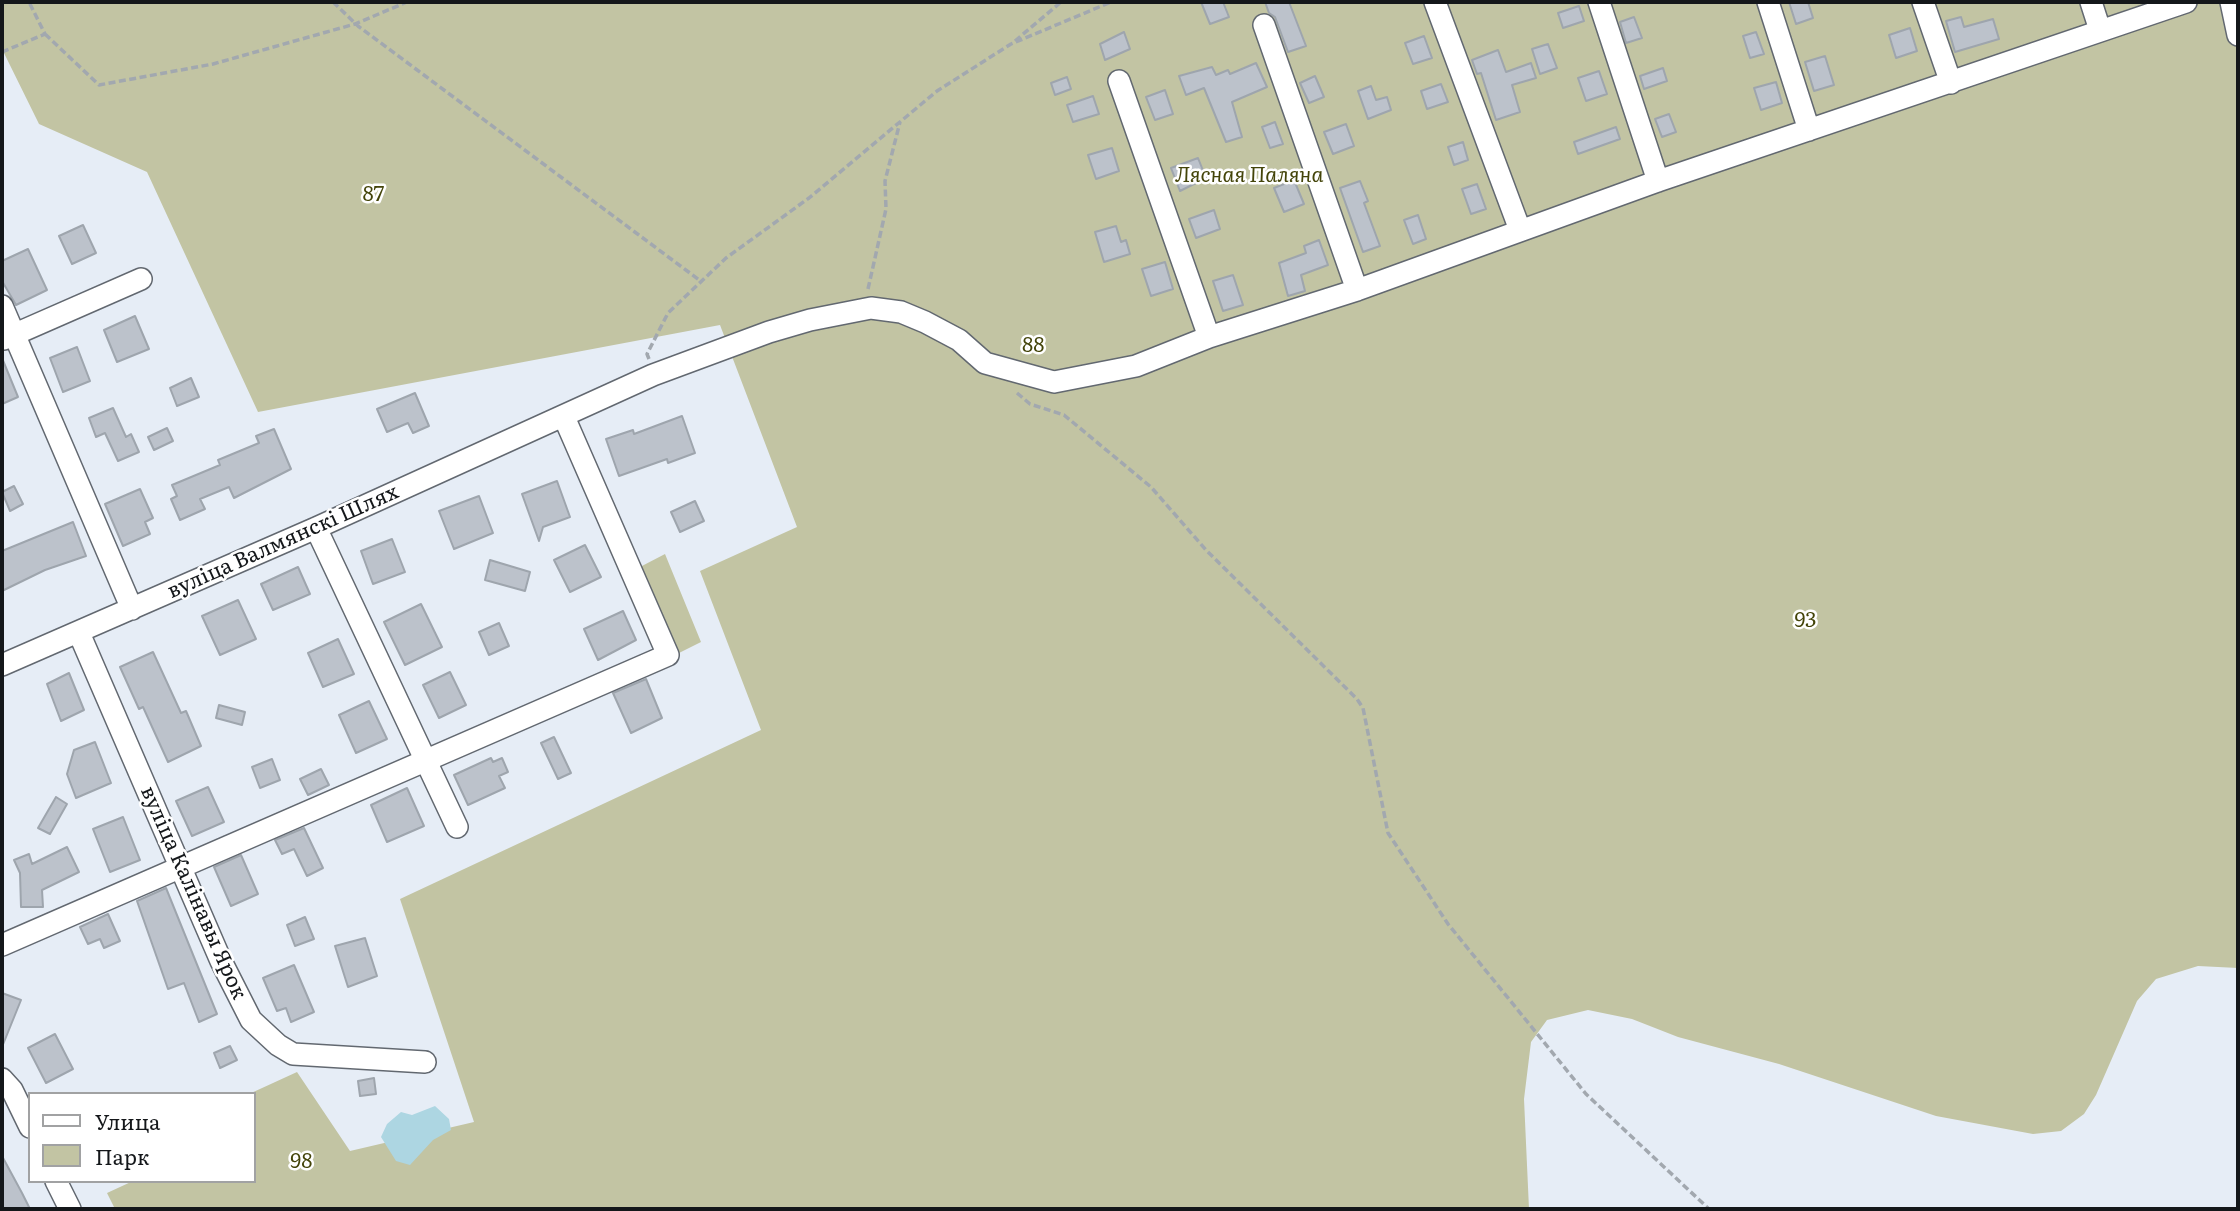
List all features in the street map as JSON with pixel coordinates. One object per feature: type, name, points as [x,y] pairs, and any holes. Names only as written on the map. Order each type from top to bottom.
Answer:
[{"type":"street","points":[[1435,2],[1520,230]]},
{"type":"street","points":[[1599,2],[1658,181]]},
{"type":"street","points":[[1768,2],[1809,130]]},
{"type":"street","points":[[1923,2],[1951,83]]},
{"type":"street","points":[[2091,2],[2100,30]]},
{"type":"street","points":[[871,308],[901,312],[925,322],[959,340],[985,363],[1054,382],[1136,366],[1209,337],[1357,290],[1658,181],[2186,2]]},
{"type":"street","points":[[2231,2],[2238,35]]},
{"type":"street","points":[[1264,25],[1357,290]]},
{"type":"street","points":[[1119,80],[1209,337]]},
{"type":"street","points":[[8,337],[141,279]]},
{"type":"street","points":[[2,306],[8,337],[132,609]]},
{"type":"street","name":"вуліца Валмянскі Шлях","points":[[2,665],[316,528],[653,376],[769,332],[810,320],[871,308]]},
{"type":"street","points":[[2,945],[668,655],[564,416]]},
{"type":"street","points":[[316,528],[457,827]]},
{"type":"street","name":"вуліца Калінавы Ярок","points":[[79,633],[180,869],[240,1003],[251,1020],[278,1045],[293,1054],[425,1062]]},
{"type":"street","points":[[2,1079],[12,1090],[28,1123]]},
{"type":"street","points":[[58,1183],[70,1209]]},
{"type":"path","points":[[29,2],[45,34],[99,85],[214,64],[355,24],[407,2]]},
{"type":"path","points":[[333,2],[355,24],[702,282]]},
{"type":"path","points":[[653,376],[647,354],[668,313],[726,258],[809,198],[937,91],[1011,44],[1061,2]]},
{"type":"path","points":[[1011,44],[1111,2]]},
{"type":"path","points":[[2,52],[45,34]]},
{"type":"path","points":[[871,308],[868,284],[880,241],[886,209],[885,181],[900,122]]},
{"type":"path","points":[[1016,391],[1030,404],[1064,415],[1151,486],[1206,550],[1357,699],[1363,708],[1388,833],[1448,924],[1586,1094],[1709,1209]]},
{"type":"green space","name":"93","points":[[2,2],[2238,2],[2238,968],[2198,966],[2156,979],[2137,1001],[2096,1095],[2084,1114],[2061,1131],[2033,1134],[1936,1116],[1779,1064],[1678,1037],[1632,1019],[1588,1010],[1547,1020],[1531,1042],[1524,1099],[1529,1209],[115,1209],[107,1193],[129,1183],[256,1183],[256,1092],[253,1092],[297,1072],[350,1151],[474,1122],[400,899],[761,730],[700,571],[797,527],[720,325],[258,412],[147,172],[39,124],[2,49]]},
{"type":"green space","points":[[665,554],[701,642],[677,654],[640,567]]},
{"type":"water","points":[[435,1106],[449,1119],[451,1130],[433,1140],[410,1165],[396,1161],[381,1137],[387,1124],[401,1112],[412,1115]]},
{"type":"building","points":[[1201,2],[1223,2],[1229,17],[1210,24]]},
{"type":"building","points":[[1265,2],[1289,2],[1306,46],[1288,52],[1275,17],[1269,13]]},
{"type":"building","points":[[1789,2],[1808,2],[1813,18],[1796,24]]},
{"type":"building","points":[[1579,6],[1584,21],[1563,28],[1558,13]]},
{"type":"building","points":[[1634,17],[1642,38],[1626,43],[1620,22]]},
{"type":"building","points":[[1961,17],[1964,27],[1993,19],[1999,39],[1955,52],[1946,21]]},
{"type":"building","points":[[1910,28],[1917,51],[1896,58],[1889,35]]},
{"type":"building","points":[[1124,32],[1130,49],[1105,60],[1100,44]]},
{"type":"building","points":[[1756,32],[1764,54],[1750,58],[1743,36]]},
{"type":"building","points":[[1424,36],[1432,58],[1413,64],[1405,43]]},
{"type":"building","points":[[1548,44],[1557,68],[1540,74],[1532,49]]},
{"type":"building","points":[[1498,50],[1506,72],[1531,63],[1536,78],[1512,85],[1520,112],[1496,120],[1481,73],[1477,74],[1472,60]]},
{"type":"building","points":[[1825,56],[1834,85],[1814,91],[1805,62]]},
{"type":"building","points":[[1256,63],[1267,87],[1232,102],[1242,137],[1226,142],[1204,88],[1186,95],[1179,76],[1212,67],[1216,75],[1228,70],[1230,74]]},
{"type":"building","points":[[1663,68],[1667,81],[1644,89],[1640,76]]},
{"type":"building","points":[[1599,71],[1607,94],[1586,101],[1578,78]]},
{"type":"building","points":[[1315,76],[1324,97],[1309,103],[1300,83]]},
{"type":"building","points":[[1067,77],[1071,89],[1055,95],[1051,83]]},
{"type":"building","points":[[1776,82],[1782,103],[1761,110],[1754,88]]},
{"type":"building","points":[[1441,84],[1448,102],[1427,109],[1421,91]]},
{"type":"building","points":[[1371,86],[1376,100],[1387,97],[1391,110],[1368,119],[1358,91]]},
{"type":"building","points":[[1165,90],[1173,114],[1155,120],[1146,97]]},
{"type":"building","points":[[1093,96],[1099,114],[1073,122],[1067,105]]},
{"type":"building","points":[[1669,114],[1676,132],[1662,137],[1655,119]]},
{"type":"building","points":[[1275,122],[1283,144],[1270,148],[1262,127]]},
{"type":"building","points":[[1346,124],[1354,146],[1333,154],[1324,132]]},
{"type":"building","points":[[1616,127],[1620,139],[1578,154],[1574,142]]},
{"type":"building","points":[[1463,142],[1468,160],[1454,165],[1448,147]]},
{"type":"building","points":[[1112,148],[1119,171],[1096,179],[1088,155]]},
{"type":"building","points":[[1198,158],[1206,178],[1180,191],[1171,168]]},
{"type":"building","points":[[1294,180],[1304,204],[1284,212],[1274,188]]},
{"type":"building","points":[[1360,181],[1368,201],[1364,203],[1380,246],[1363,252],[1340,188]]},
{"type":"building","points":[[1477,184],[1486,209],[1471,214],[1462,189]]},
{"type":"building","points":[[1214,210],[1220,229],[1196,238],[1189,219]]},
{"type":"building","points":[[1418,215],[1426,239],[1413,244],[1404,220]]},
{"type":"building","points":[[83,225],[96,253],[72,264],[59,236]]},
{"type":"building","points":[[1116,226],[1121,242],[1126,240],[1130,254],[1104,262],[1095,232]]},
{"type":"building","points":[[1319,240],[1328,265],[1301,275],[1305,291],[1288,296],[1279,263],[1306,253],[1304,246]]},
{"type":"building","points":[[28,249],[47,290],[16,305],[2,281],[2,261]]},
{"type":"building","points":[[1165,262],[1173,289],[1151,296],[1142,269]]},
{"type":"building","points":[[1233,275],[1243,305],[1223,311],[1213,281]]},
{"type":"building","points":[[135,316],[149,349],[117,362],[104,330]]},
{"type":"building","points":[[77,347],[90,381],[63,392],[50,358]]},
{"type":"building","points":[[2,358],[18,397],[2,404]]},
{"type":"building","points":[[191,378],[199,397],[177,406],[170,388]]},
{"type":"building","points":[[415,393],[429,426],[413,433],[408,423],[387,432],[377,409]]},
{"type":"building","points":[[113,408],[126,437],[131,434],[139,452],[118,461],[105,433],[96,437],[89,418]]},
{"type":"building","points":[[682,416],[695,453],[668,463],[667,459],[619,476],[606,439],[633,430],[634,434]]},
{"type":"building","points":[[167,428],[173,441],[154,450],[148,437]]},
{"type":"building","points":[[274,429],[291,469],[234,498],[229,487],[200,499],[205,509],[180,520],[171,499],[177,496],[172,485],[220,465],[218,460],[259,443],[256,436]]},
{"type":"building","points":[[557,481],[570,517],[543,527],[539,541],[522,494]]},
{"type":"building","points":[[14,486],[23,504],[10,511],[2,492]]},
{"type":"building","points":[[140,489],[153,518],[145,522],[150,534],[123,546],[105,504]]},
{"type":"building","points":[[479,496],[493,533],[454,549],[439,511]]},
{"type":"building","points":[[695,501],[704,521],[680,532],[671,512]]},
{"type":"building","points":[[73,522],[86,556],[45,570],[2,591],[2,551]]},
{"type":"building","points":[[392,539],[405,572],[373,584],[361,551]]},
{"type":"building","points":[[585,545],[601,577],[570,592],[554,560]]},
{"type":"building","points":[[490,560],[530,572],[525,591],[485,580]]},
{"type":"building","points":[[298,567],[310,594],[273,610],[261,584]]},
{"type":"building","points":[[238,600],[256,639],[220,655],[202,616]]},
{"type":"building","points":[[421,604],[442,647],[405,665],[384,622]]},
{"type":"building","points":[[623,611],[636,640],[598,660],[584,629]]},
{"type":"building","points":[[499,623],[509,646],[489,655],[479,632]]},
{"type":"building","points":[[338,639],[354,674],[323,687],[308,653]]},
{"type":"building","points":[[153,652],[181,713],[186,711],[201,746],[168,762],[143,707],[139,709],[120,667]]},
{"type":"building","points":[[450,672],[466,705],[439,718],[423,685]]},
{"type":"building","points":[[69,673],[84,710],[61,721],[47,684]]},
{"type":"building","points":[[646,679],[662,718],[631,733],[613,693]]},
{"type":"building","points":[[369,701],[387,739],[356,753],[339,715]]},
{"type":"building","points":[[219,705],[245,712],[242,725],[216,718]]},
{"type":"building","points":[[554,737],[571,773],[558,779],[541,743]]},
{"type":"building","points":[[95,742],[111,783],[76,798],[67,774],[74,750]]},
{"type":"building","points":[[491,758],[493,762],[502,758],[508,772],[499,776],[505,788],[468,805],[454,775]]},
{"type":"building","points":[[272,759],[280,780],[260,788],[252,767]]},
{"type":"building","points":[[321,769],[329,785],[308,795],[300,779]]},
{"type":"building","points":[[208,787],[224,822],[192,836],[176,801]]},
{"type":"building","points":[[407,788],[424,826],[387,842],[371,805]]},
{"type":"building","points":[[56,797],[67,804],[50,834],[38,828]]},
{"type":"building","points":[[123,817],[140,860],[110,872],[93,829]]},
{"type":"building","points":[[304,828],[323,868],[307,876],[294,849],[282,854],[275,840]]},
{"type":"building","points":[[67,847],[79,872],[42,890],[43,907],[21,907],[20,873],[14,860],[29,854],[32,864]]},
{"type":"building","points":[[241,855],[258,894],[231,906],[214,867]]},
{"type":"building","points":[[166,888],[217,1014],[199,1022],[184,983],[168,989],[137,901]]},
{"type":"building","points":[[108,914],[120,941],[104,948],[100,939],[88,944],[80,927]]},
{"type":"building","points":[[305,917],[314,939],[295,946],[287,925]]},
{"type":"building","points":[[365,938],[377,976],[348,987],[335,946]]},
{"type":"building","points":[[294,965],[314,1012],[291,1022],[286,1008],[277,1011],[263,978]]},
{"type":"building","points":[[2,993],[21,1000],[2,1047]]},
{"type":"building","points":[[55,1034],[73,1069],[46,1083],[28,1048]]},
{"type":"building","points":[[230,1046],[237,1060],[220,1068],[214,1053]]},
{"type":"building","points":[[374,1078],[376,1094],[360,1096],[358,1081]]},
{"type":"building","points":[[2,1156],[22,1193],[30,1209],[2,1209]]},
{"type":"park label","name":"Лясная Паляна","points":[[1249,176]]},
{"type":"park label","name":"87","points":[[373,195]]},
{"type":"park label","name":"88","points":[[1033,346]]},
{"type":"park label","name":"98","points":[[301,1162]]}]
